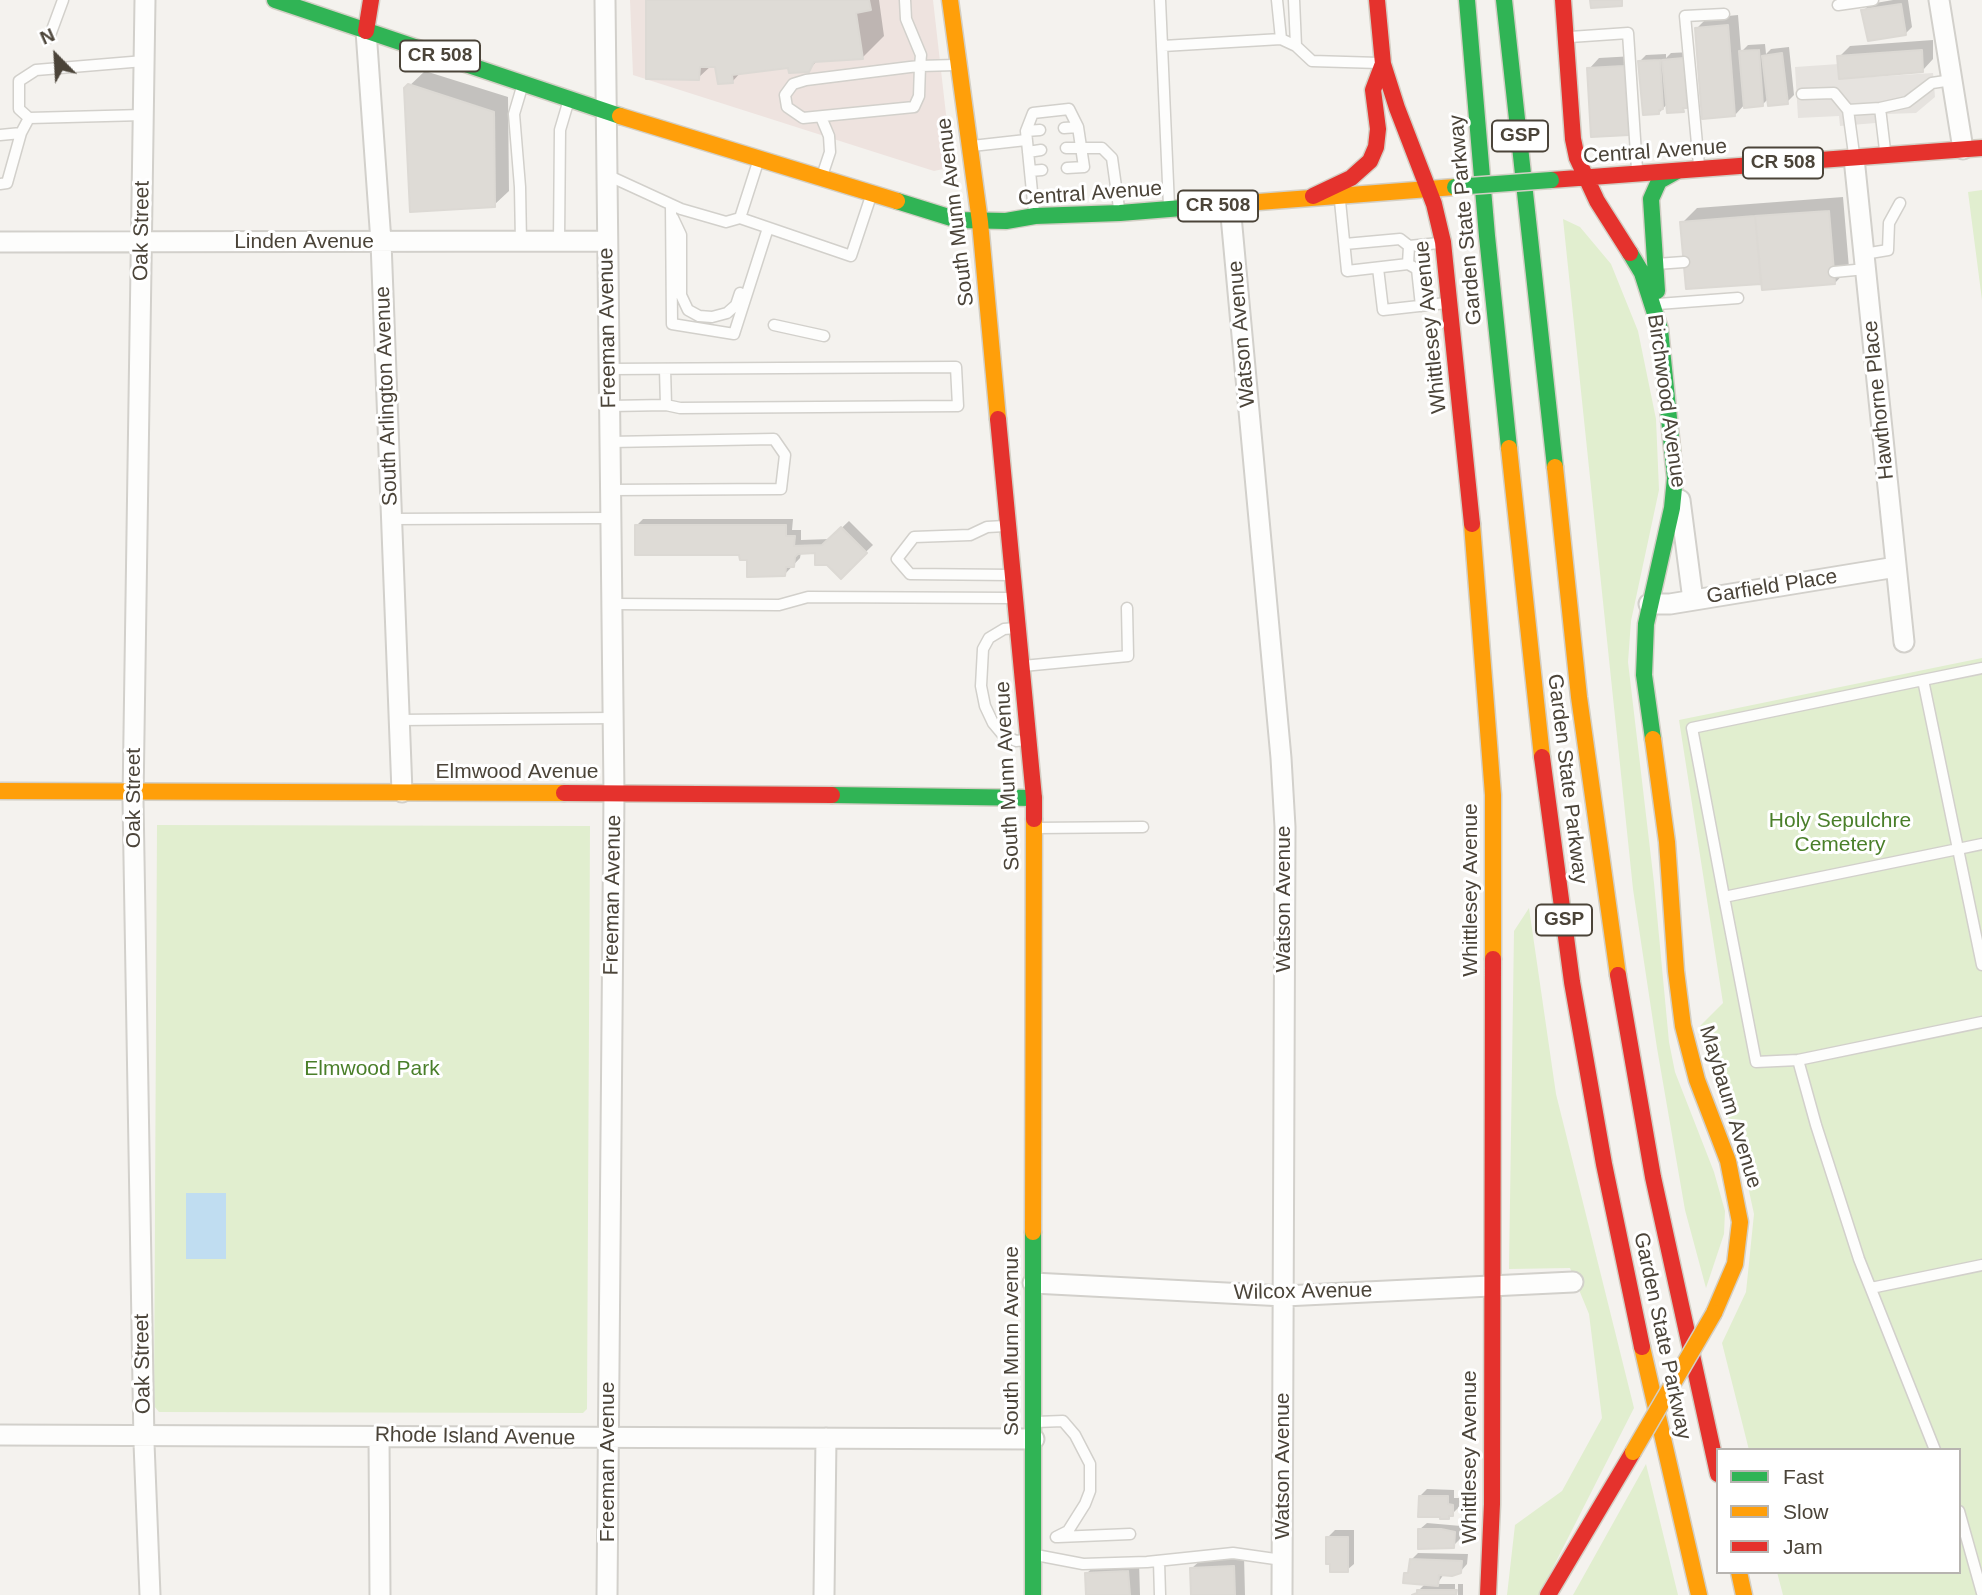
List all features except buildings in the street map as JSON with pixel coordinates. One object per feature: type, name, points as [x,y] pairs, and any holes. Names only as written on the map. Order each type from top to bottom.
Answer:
[{"type":"main road","name":"Central Avenue","points":[[275,0],[606,111],[958,220],[981,222],[1035,216],[1120,213],[1973,149]]},
{"type":"main road","name":"South Arlington Avenue","points":[[366,31],[371,0]]},
{"type":"main road","name":"South Munn Avenue","points":[[950,0],[981,222],[1034,798],[1033,1595]]},
{"type":"main road","points":[[1307,199],[1352,178],[1370,161],[1376,147],[1373,90],[1383,64],[1377,0]]},
{"type":"main road","name":"Garden State Parkway","points":[[1466,0],[1487,236],[1540,743],[1571,971],[1604,1164],[1630,1292],[1699,1595]]},
{"type":"main road","name":"Garden State Parkway","points":[[1504,0],[1579,697],[1609,928],[1648,1154],[1716,1465]]},
{"type":"main road","name":"Birchwood Avenue","points":[[1563,0],[1573,139],[1584,178],[1642,273],[1660,328],[1674,460]]},
{"type":"main road","points":[[1455,52],[1487,236]]},
{"type":"main road","name":"Whittlesey Avenue","points":[[1383,64],[1429,190],[1443,242],[1476,565],[1494,815],[1492,1504],[1488,1595]]},
{"type":"main road","points":[[1531,95],[1535,272]]},
{"type":"main road","points":[[1660,328],[1650,218],[1651,199],[1659,181],[1677,171]]},
{"type":"main road","name":"Maybaum Avenue","points":[[1548,1595],[1714,1313],[1735,1264],[1740,1222],[1732,1177],[1697,1080],[1681,1010],[1665,830],[1644,675],[1644,641],[1649,604],[1672,508],[1674,460]]},
{"type":"main road","name":"Elmwood Avenue","points":[[0,791],[614,793],[1034,798]]},
{"type":"main road","points":[[1739,1574],[1744,1595]]},
{"type":"street","name":"Oak Street","points":[[145,0],[134,792],[144,1434],[150,1595]]},
{"type":"street","name":"Freeman Avenue","points":[[605,0],[614,793],[607,1595]]},
{"type":"street","points":[[1940,0],[1952,80],[1973,149]]},
{"type":"street","name":"South Arlington Avenue","points":[[366,31],[381,242],[402,792]]},
{"type":"street","name":"Hawthorne Place","points":[[1854,158],[1903,642]]},
{"type":"street","name":"Watson Avenue","points":[[1230,205],[1281,758],[1284,827],[1282,1595]]},
{"type":"street","name":"Linden Avenue","points":[[0,242],[607,241]]},
{"type":"street","name":"Birchwood Avenue","points":[[1674,460],[1693,600]]},
{"type":"street","name":"Garfield Place","points":[[1649,604],[1670,604],[1896,567]]},
{"type":"street","name":"Wilcox Avenue","points":[[1033,1283],[1284,1296],[1573,1282]]},
{"type":"street","name":"Rhode Island Avenue","points":[[0,1435],[826,1438],[1034,1430]]},
{"type":"street","points":[[379,1436],[380,1595]]},
{"type":"street","points":[[824,1595],[826,1438]]},
{"type":"lane","points":[[49,38],[63,0]]},
{"type":"lane","points":[[905,0],[906,19],[921,55],[920,66],[919,96],[914,107],[803,118],[787,107],[785,95],[793,85],[806,80],[920,66],[959,64]]},
{"type":"lane","points":[[1160,0],[1170,209]]},
{"type":"lane","points":[[1277,0],[1280,39]]},
{"type":"lane","points":[[1294,0],[1296,46]]},
{"type":"lane","points":[[1838,5],[1873,0]]},
{"type":"lane","points":[[1700,169],[1685,16],[1724,14]]},
{"type":"lane","points":[[1566,37],[1628,33],[1637,174]]},
{"type":"lane","points":[[1163,46],[1280,39],[1296,46],[1312,61],[1383,64]]},
{"type":"lane","points":[[143,115],[29,118],[19,109],[19,81],[36,70],[144,61]]},
{"type":"lane","points":[[1848,110],[1880,108],[1906,102],[1932,83],[1952,80]]},
{"type":"lane","points":[[521,242],[514,114],[524,83]]},
{"type":"lane","points":[[1802,94],[1834,93],[1848,110],[1854,158]]},
{"type":"lane","points":[[559,242],[560,130],[570,99]]},
{"type":"lane","points":[[1880,108],[1885,155]]},
{"type":"lane","points":[[1035,216],[1026,135],[1033,113],[1069,109],[1078,127],[1084,167],[1067,168]]},
{"type":"lane","points":[[821,117],[829,136],[830,152],[821,178]]},
{"type":"lane","points":[[0,184],[7,183],[21,133],[29,118]]},
{"type":"lane","points":[[1064,128],[1078,127]]},
{"type":"lane","points":[[971,146],[1040,130]]},
{"type":"lane","points":[[0,135],[21,133]]},
{"type":"lane","points":[[1066,148],[1102,148],[1112,158],[1120,213]]},
{"type":"lane","points":[[1028,152],[1041,150]]},
{"type":"lane","points":[[740,218],[759,159]]},
{"type":"lane","points":[[1030,171],[1042,170]]},
{"type":"lane","points":[[607,174],[671,210],[726,222],[740,218],[766,233],[851,256],[872,194]]},
{"type":"lane","points":[[1339,196],[1347,271],[1408,264],[1417,269],[1421,306]]},
{"type":"lane","points":[[1834,272],[1888,250],[1889,223],[1900,203]]},
{"type":"lane","points":[[671,210],[672,324],[734,334],[766,233]]},
{"type":"lane","points":[[671,210],[681,234],[681,295],[688,310],[699,316],[712,317],[727,313],[736,305],[756,247],[766,233]]},
{"type":"lane","points":[[1345,244],[1400,239],[1409,246],[1443,242]]},
{"type":"lane","points":[[1408,264],[1409,246]]},
{"type":"lane","points":[[1654,264],[1684,262]]},
{"type":"lane","points":[[1378,268],[1383,310],[1450,303]]},
{"type":"lane","points":[[1658,304],[1738,298]]},
{"type":"lane","points":[[774,325],[824,336]]},
{"type":"lane","points":[[609,369],[956,367],[958,406],[610,406]]},
{"type":"lane","points":[[665,369],[666,405]]},
{"type":"lane","points":[[610,442],[774,439],[785,455],[781,489],[610,490]]},
{"type":"lane","points":[[392,519],[610,518]]},
{"type":"lane","points":[[1009,526],[987,527],[970,536],[914,537],[897,559],[910,574],[1013,575]]},
{"type":"lane","points":[[612,604],[779,605],[808,597],[1016,598]]},
{"type":"lane","points":[[1022,666],[1128,656],[1128,608]]},
{"type":"lane","points":[[1018,628],[1004,629],[989,638],[983,649],[981,686],[985,706],[1003,735],[1016,741],[1029,740]]},
{"type":"lane","points":[[1982,668],[1692,728],[1756,1062],[1798,1060],[1982,1022]]},
{"type":"lane","points":[[1923,680],[1982,965]]},
{"type":"lane","points":[[399,720],[613,718]]},
{"type":"lane","points":[[1035,828],[1143,828]]},
{"type":"lane","points":[[1724,897],[1982,844]]},
{"type":"lane","points":[[1798,1060],[1859,1259],[1934,1448]]},
{"type":"lane","points":[[1871,1288],[1982,1265]]},
{"type":"lane","points":[[1033,1548],[1068,1531],[1086,1504],[1090,1491],[1090,1464],[1075,1435],[1063,1421],[1034,1430]]},
{"type":"lane","points":[[1961,1518],[1982,1588]]},
{"type":"lane","points":[[1056,1537],[1130,1534]]},
{"type":"lane","points":[[1033,1548],[1083,1564],[1158,1561],[1233,1553],[1282,1560]]},
{"type":"lane","points":[[1158,1561],[1160,1595]]},
{"type":"shaded area","points":[[630,0],[933,0],[952,167],[934,171],[633,75]]},
{"type":"shaded area","points":[[1839,64],[1840,79],[1933,73],[1935,97],[1916,113],[1887,114],[1887,122],[1840,126],[1839,116],[1798,118],[1795,67]]},
{"type":"green space","points":[[1982,190],[1982,300],[1968,192]]},
{"type":"green space","points":[[1563,219],[1580,227],[1611,264],[1638,331],[1656,419],[1659,490],[1631,621],[1628,662],[1654,883],[1669,1042],[1675,1072],[1714,1172],[1725,1211],[1724,1234],[1706,1288],[1685,1210],[1633,889]]},
{"type":"green space","name":"Holy Sepulchre Cemetery","points":[[1982,658],[1982,1595],[1783,1595],[1778,1574],[1961,1574],[1961,1448],[1748,1448],[1722,1343],[1746,1292],[1754,1214],[1741,1154],[1697,1029],[1723,1003],[1679,720]]},
{"type":"green space","name":"Elmwood Park","points":[[157,825],[590,826],[587,1409],[583,1413],[159,1412],[154,1406]]},
{"type":"green space","points":[[1529,908],[1556,1094],[1634,1408],[1539,1595],[1507,1595],[1515,1525],[1562,1491],[1602,1418],[1589,1314],[1570,1268],[1509,1269],[1514,931]]},
{"type":"green space","points":[[1646,1464],[1678,1595],[1573,1595]]},
{"type":"water","points":[[186,1193],[226,1193],[226,1259],[186,1259]]},
{"type":"traffic: fast","points":[[275,0],[620,116]]},
{"type":"traffic: fast","points":[[1467,0],[1487,236],[1509,448]]},
{"type":"traffic: fast","points":[[1504,0],[1555,467]]},
{"type":"traffic: fast","points":[[1657,291],[1651,199],[1659,181],[1677,171]]},
{"type":"traffic: fast","points":[[1455,187],[1551,180]]},
{"type":"traffic: fast","points":[[897,201],[958,220],[1006,221],[1035,216],[1219,205]]},
{"type":"traffic: fast","points":[[1630,253],[1642,273],[1660,329],[1675,478],[1672,508],[1646,624],[1644,675],[1653,739]]},
{"type":"traffic: fast","points":[[832,795],[1034,798]]},
{"type":"traffic: fast","points":[[1033,1232],[1033,1595]]},
{"type":"traffic: slow","points":[[950,0],[980,222],[998,419]]},
{"type":"traffic: slow","points":[[620,116],[897,201]]},
{"type":"traffic: slow","points":[[1219,205],[1455,187]]},
{"type":"traffic: slow","points":[[1509,448],[1542,757]]},
{"type":"traffic: slow","points":[[1555,467],[1579,697],[1618,975]]},
{"type":"traffic: slow","points":[[1472,524],[1493,795],[1493,959]]},
{"type":"traffic: slow","points":[[1653,739],[1667,842],[1676,971],[1683,1026],[1697,1080],[1728,1161],[1740,1222],[1735,1264],[1714,1313]]},
{"type":"traffic: slow","points":[[0,791],[564,793]]},
{"type":"traffic: slow","points":[[1033,1232],[1034,819]]},
{"type":"traffic: slow","points":[[1633,1452],[1714,1313]]},
{"type":"traffic: slow","points":[[1642,1347],[1699,1595]]},
{"type":"traffic: slow","points":[[1739,1574],[1744,1595]]},
{"type":"traffic: jam","points":[[366,31],[371,0]]},
{"type":"traffic: jam","points":[[1377,0],[1383,64],[1434,204],[1443,242],[1472,524]]},
{"type":"traffic: jam","points":[[1563,0],[1573,139],[1577,158],[1597,201],[1630,253]]},
{"type":"traffic: jam","points":[[1313,196],[1351,178],[1370,161],[1376,147],[1378,129],[1373,90],[1382,66]]},
{"type":"traffic: jam","points":[[1551,180],[1982,148]]},
{"type":"traffic: jam","points":[[998,419],[1034,819]]},
{"type":"traffic: jam","points":[[1542,757],[1572,982],[1604,1164],[1642,1347]]},
{"type":"traffic: jam","points":[[564,793],[832,795]]},
{"type":"traffic: jam","points":[[1488,1595],[1492,1504],[1493,959]]},
{"type":"traffic: jam","points":[[1618,975],[1653,1177],[1716,1465]]},
{"type":"traffic: jam","points":[[1548,1595],[1633,1452]]}]
